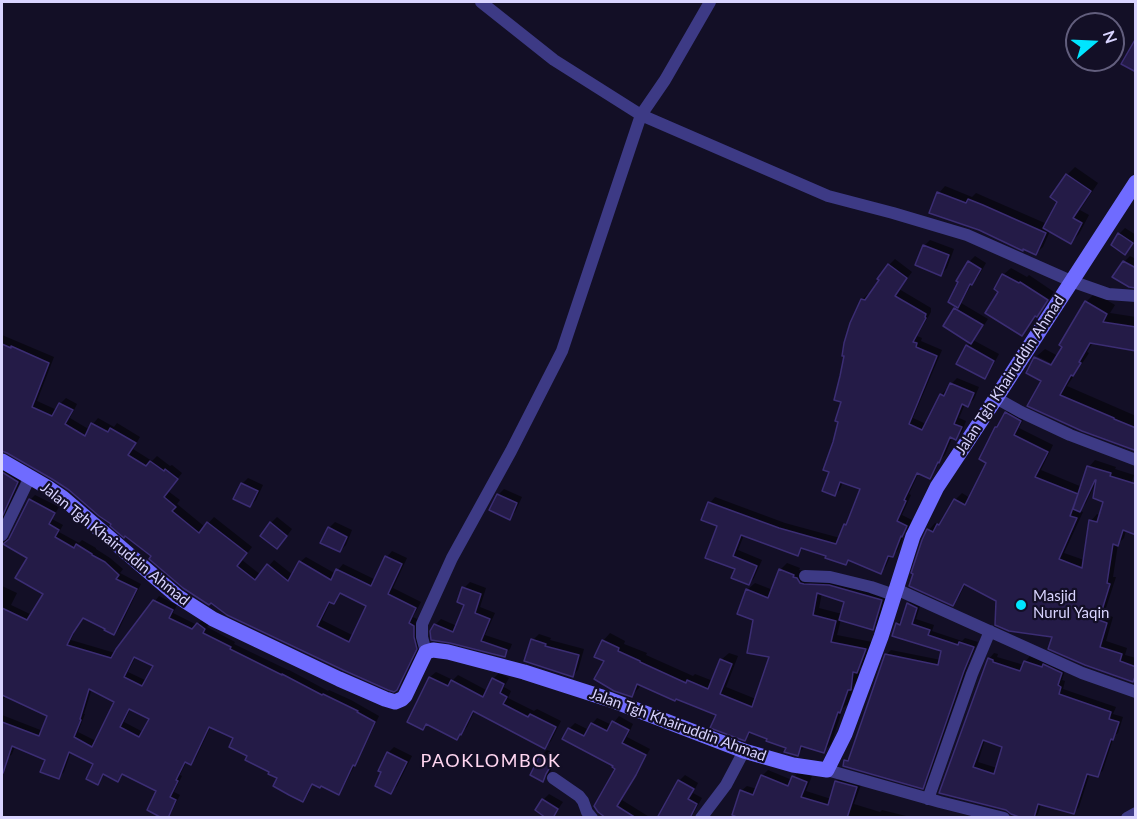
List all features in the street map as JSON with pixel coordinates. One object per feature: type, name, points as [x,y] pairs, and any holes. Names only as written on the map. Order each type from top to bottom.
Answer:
[{"type":"street","points":[[481,2],[554,60],[641,115],[828,196],[967,235],[1071,281],[1108,294],[1136,296]]},
{"type":"street","points":[[426,652],[422,637],[427,613],[452,558],[511,451],[562,351],[641,115],[665,80],[711,2]]},
{"type":"street","name":"Jalan Tgh Khairuddin Ahmad","points":[[2,461],[63,498],[194,608],[237,631],[386,699],[395,702],[405,696],[426,652],[433,650],[448,652],[524,672],[611,700],[744,751],[793,765],[827,770],[845,734],[881,637],[913,536],[937,487],[1136,182]]},
{"type":"street","points":[[996,398],[1070,435],[1136,460]]},
{"type":"street","points":[[2,536],[30,477]]},
{"type":"street","points":[[805,576],[830,577],[895,592],[990,631],[1082,673],[1136,692]]},
{"type":"street","points":[[928,799],[972,674],[990,631]]},
{"type":"street","points":[[701,818],[726,785],[744,751]]},
{"type":"street","points":[[827,770],[1004,818]]},
{"type":"street","points":[[553,778],[579,796],[592,818]]},
{"type":"street","points":[[1127,818],[1136,813]]},
{"type":"building","points":[[1136,38],[1136,72],[1125,66],[1125,57]]},
{"type":"building","points":[[1066,174],[1091,191],[1073,218],[1082,223],[1071,244],[1043,228],[1057,202],[1050,197]]},
{"type":"building","points":[[937,192],[966,203],[968,199],[1046,233],[1036,255],[979,230],[929,213]]},
{"type":"building","points":[[1118,233],[1133,243],[1125,255],[1111,245]]},
{"type":"building","points":[[923,245],[949,255],[941,276],[915,265]]},
{"type":"building","points":[[968,261],[981,269],[972,285],[970,284],[958,308],[948,302],[958,282],[956,281]]},
{"type":"building","points":[[1123,261],[1136,268],[1136,288],[1129,287],[1112,277]]},
{"type":"building","points":[[888,264],[907,278],[895,296],[926,314],[913,342],[917,343],[916,347],[937,356],[909,424],[922,430],[940,394],[944,396],[950,383],[974,393],[968,407],[962,404],[954,424],[962,427],[956,440],[950,437],[930,479],[917,473],[897,521],[907,526],[893,557],[888,556],[881,574],[848,560],[846,565],[801,548],[798,556],[741,535],[733,556],[757,566],[749,585],[731,578],[735,569],[705,558],[717,526],[701,520],[708,502],[779,528],[836,544],[844,524],[846,525],[860,489],[840,482],[835,496],[822,491],[829,472],[823,470],[833,442],[838,422],[835,421],[841,402],[834,400],[844,356],[842,356],[844,343],[850,323],[861,299],[865,300]]},
{"type":"building","points":[[1002,274],[1020,282],[1048,300],[1022,336],[985,313],[998,292],[994,289]]},
{"type":"building","points":[[1085,301],[1107,314],[1103,322],[1136,327],[1136,351],[1090,343],[1079,362],[1081,363],[1060,395],[1136,428],[1134,450],[1082,431],[1027,406],[1041,381],[1026,373],[1034,357],[1051,365],[1062,347],[1059,345]]},
{"type":"building","points":[[954,308],[983,325],[971,344],[943,326]]},
{"type":"building","points":[[2,344],[49,363],[32,407],[52,416],[59,403],[73,410],[65,424],[85,436],[91,423],[108,432],[110,428],[136,443],[128,455],[146,466],[150,461],[178,479],[164,497],[176,507],[172,511],[199,533],[207,522],[247,553],[237,566],[255,580],[267,564],[288,581],[299,561],[331,580],[336,569],[371,586],[385,556],[402,564],[388,594],[416,608],[409,623],[414,626],[417,649],[397,690],[394,692],[388,690],[343,670],[227,615],[211,603],[209,605],[183,588],[149,559],[151,556],[125,536],[124,538],[110,526],[111,524],[69,490],[2,451]],"holes":[[[340,593],[366,606],[349,642],[317,626],[329,602],[334,604]]]},
{"type":"building","points":[[966,345],[994,361],[985,379],[956,364]]},
{"type":"building","points":[[1005,412],[1021,421],[1014,435],[1048,452],[1035,477],[1078,494],[1087,466],[1136,484],[1136,535],[1123,530],[1118,546],[1113,544],[1107,583],[1110,584],[1099,620],[1107,623],[1100,647],[1122,654],[1120,661],[1136,667],[1133,682],[1048,649],[1052,637],[1009,631],[995,625],[996,601],[964,584],[953,606],[909,586],[913,574],[911,573],[927,529],[933,532],[954,499],[965,505],[986,463],[979,459]],"holes":[[[1096,480],[1093,498],[1103,502],[1097,522],[1089,520],[1082,568],[1059,559],[1077,518],[1070,516],[1077,497],[1073,509],[1080,512]]]},
{"type":"building","points":[[2,472],[18,482],[2,517]]},
{"type":"building","points":[[241,483],[258,491],[250,507],[233,499]]},
{"type":"building","points":[[497,494],[517,503],[510,520],[489,510]]},
{"type":"building","points":[[29,499],[55,513],[49,524],[59,530],[55,537],[74,548],[76,544],[105,562],[119,575],[116,579],[137,589],[114,635],[83,618],[67,645],[111,658],[153,600],[173,610],[169,618],[192,629],[197,623],[205,629],[203,633],[231,647],[230,649],[358,711],[375,722],[339,795],[312,784],[303,802],[289,795],[273,786],[277,778],[245,760],[247,756],[229,747],[233,738],[209,727],[191,765],[185,762],[176,780],[178,781],[170,797],[176,800],[168,818],[162,818],[147,810],[156,791],[122,774],[118,782],[103,774],[98,785],[86,779],[93,764],[69,752],[59,779],[40,772],[45,760],[12,746],[3,773],[2,722],[39,736],[47,716],[2,695],[2,608],[27,620],[43,594],[15,578],[27,558],[3,544],[9,539]],"holes":[[[134,657],[153,666],[142,686],[124,677]],[[89,689],[114,702],[92,747],[74,737]],[[129,709],[149,719],[139,737],[120,727]]]},
{"type":"building","points":[[270,522],[287,536],[277,549],[260,536]]},
{"type":"building","points":[[328,527],[347,537],[340,552],[320,543]]},
{"type":"building","points":[[779,569],[794,575],[793,577],[797,578],[800,583],[829,585],[882,600],[873,630],[839,620],[844,602],[817,593],[813,615],[836,621],[831,642],[866,649],[857,673],[853,672],[851,690],[848,690],[840,713],[838,712],[824,753],[801,746],[798,756],[784,752],[786,748],[749,732],[745,741],[710,728],[716,715],[676,699],[675,701],[637,684],[632,697],[614,691],[594,679],[604,661],[594,657],[602,640],[640,662],[686,683],[687,680],[708,689],[720,659],[732,664],[720,694],[752,707],[769,657],[747,653],[753,620],[737,614],[746,589],[768,598]]},
{"type":"building","points":[[462,587],[481,594],[475,613],[490,619],[481,641],[507,650],[505,657],[431,640],[430,631],[434,624],[453,632],[464,605],[457,602]]},
{"type":"building","points":[[907,603],[917,608],[912,624],[930,630],[928,635],[958,645],[959,642],[974,647],[923,789],[843,766],[844,760],[848,761],[885,654],[938,665],[941,651],[892,636],[896,623],[900,625]]},
{"type":"building","points":[[531,639],[546,644],[545,646],[579,655],[573,677],[524,661]]},
{"type":"building","points":[[988,658],[993,662],[1020,671],[1024,661],[1042,667],[1043,664],[1062,673],[1058,685],[1061,687],[1059,694],[1111,712],[1109,719],[1119,722],[1098,777],[1087,774],[1074,814],[1038,804],[1034,818],[1022,818],[1006,810],[939,793]],"holes":[[[983,740],[1002,747],[994,774],[973,767]]]},
{"type":"building","points":[[429,677],[448,686],[451,680],[483,697],[492,678],[504,684],[500,693],[507,697],[503,704],[528,717],[530,714],[556,727],[545,749],[473,711],[457,740],[426,724],[423,730],[407,722]]},
{"type":"building","points":[[612,721],[629,730],[622,743],[646,755],[617,806],[636,818],[606,818],[598,812],[594,806],[615,769],[562,739],[568,728],[584,736],[591,723],[607,731]]},
{"type":"building","points":[[387,752],[407,762],[391,794],[375,786],[381,772],[378,771]]},
{"type":"building","points":[[540,755],[553,762],[543,782],[530,775]]},
{"type":"building","points":[[761,775],[788,786],[792,776],[807,782],[801,797],[828,805],[835,781],[857,787],[847,818],[739,818],[732,815],[740,790],[753,795]]},
{"type":"building","points":[[678,780],[694,789],[688,799],[697,804],[690,818],[657,818]]},
{"type":"building","points":[[542,799],[558,809],[553,818],[546,818],[535,810]]},
{"type":"place","name":"Masjid Nurul Yaqin","points":[[1021,605]]},
{"type":"district","name":"PAOKLOMBOK","points":[[491,761]]}]
